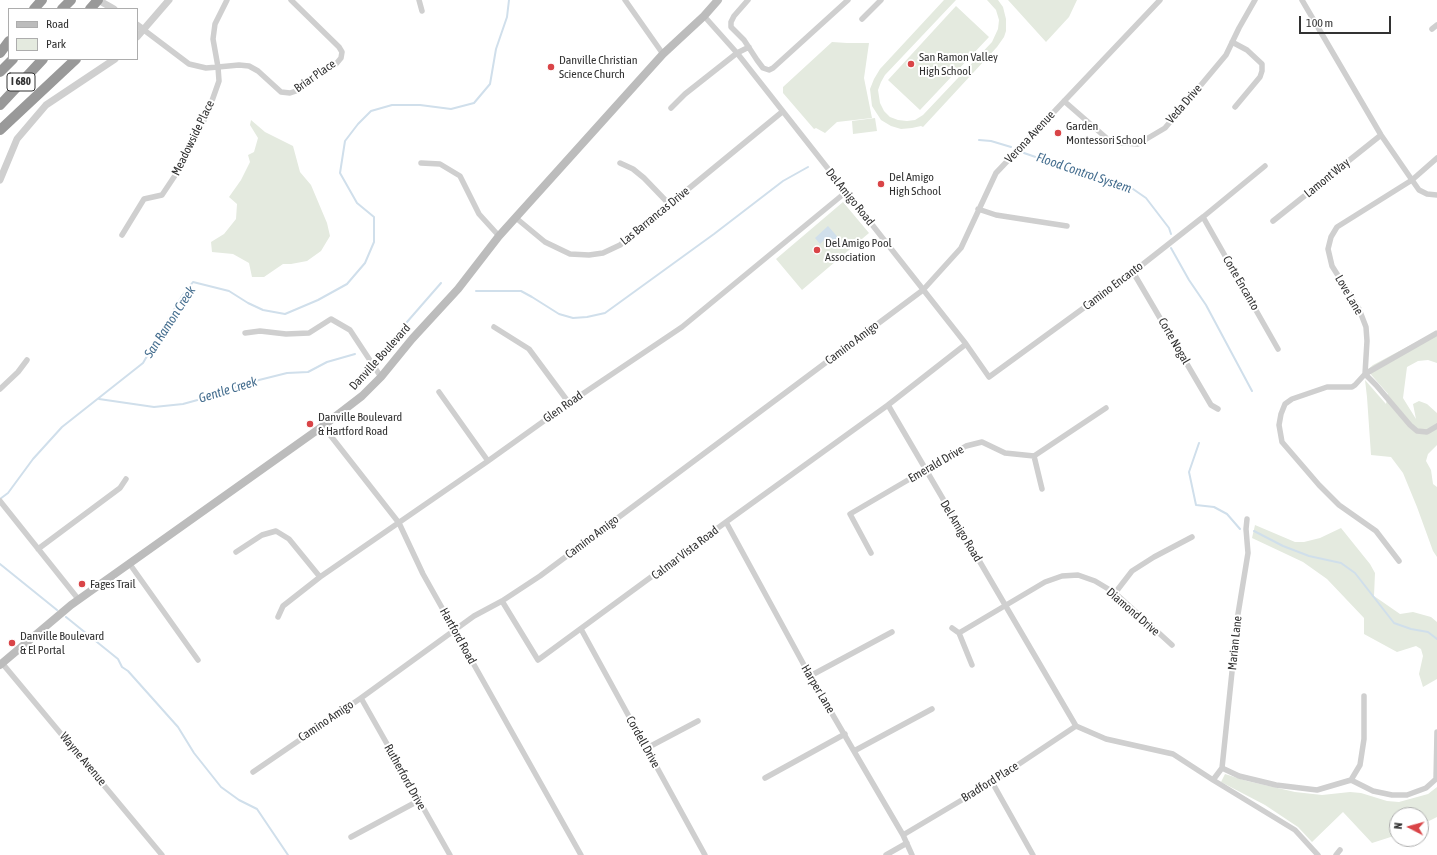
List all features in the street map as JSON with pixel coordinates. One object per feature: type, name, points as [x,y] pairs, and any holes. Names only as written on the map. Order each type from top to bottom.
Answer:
[{"type":"highway","points":[[63,8],[71,0]]},
{"type":"highway","points":[[91,8],[98,0]]},
{"type":"highway","points":[[0,53],[8,42]]},
{"type":"highway","name":"I 680","points":[[0,72],[12,60]]},
{"type":"highway","name":"I 680","points":[[0,105],[42,60]]},
{"type":"highway","points":[[0,130],[75,60]]},
{"type":"main road","name":"Danville Boulevard","points":[[1,664],[79,600],[129,563],[324,426],[362,396],[381,377],[412,339],[458,289],[499,236],[663,54],[704,16],[718,0]]},
{"type":"street","points":[[98,0],[112,8]]},
{"type":"street","points":[[138,37],[169,0]]},
{"type":"street","points":[[138,26],[189,64],[206,68],[218,67],[213,39],[215,24],[227,0]]},
{"type":"street","name":"Briar Place","points":[[218,67],[239,65],[249,66],[258,71],[282,92],[290,93],[299,90],[316,75],[336,64],[341,58],[342,52],[339,47],[291,0]]},
{"type":"street","points":[[419,0],[422,11]]},
{"type":"street","points":[[624,0],[663,54]]},
{"type":"street","points":[[748,0],[734,16],[731,22],[731,28],[744,40],[763,68],[769,70],[848,0]]},
{"type":"street","points":[[862,19],[881,0]]},
{"type":"street","name":"Verona Avenue","points":[[923,290],[961,248],[978,209],[996,174],[1160,0]]},
{"type":"street","name":"Veda Drive","points":[[1064,101],[1111,142],[1138,144],[1165,128],[1226,55],[1255,0]]},
{"type":"street","points":[[1302,0],[1381,135],[1419,190],[1427,194],[1437,196]]},
{"type":"street","name":"Del Amigo Road","points":[[704,16],[737,53],[966,344]]},
{"type":"street","points":[[1232,42],[1248,50],[1262,64],[1260,76],[1235,107]]},
{"type":"street","points":[[671,108],[685,94],[737,53],[748,47]]},
{"type":"street","points":[[0,180],[17,139],[46,105],[114,60]]},
{"type":"street","name":"Meadowside Place","points":[[122,235],[144,199],[162,195],[182,165],[208,112],[219,81],[218,67]]},
{"type":"street","name":"Las Barrancas Drive","points":[[516,218],[545,242],[560,250],[570,254],[589,255],[603,253],[620,245],[782,112]]},
{"type":"street","name":"Lamont Way","points":[[1272,221],[1381,135]]},
{"type":"street","name":"Love Lane","points":[[1365,374],[1367,341],[1366,328],[1360,309],[1332,266],[1328,249],[1331,237],[1337,227],[1412,180],[1437,158]]},
{"type":"street","points":[[421,163],[440,164],[460,176],[479,214],[499,236]]},
{"type":"street","points":[[620,163],[633,169],[644,178],[670,205]]},
{"type":"street","name":"Camino Encanto","points":[[966,344],[989,377],[1133,272],[1265,166]]},
{"type":"street","name":"Glen Road","points":[[278,617],[283,606],[320,577],[399,524],[568,403],[682,328],[846,192]]},
{"type":"street","points":[[978,209],[996,215],[1067,226]]},
{"type":"street","name":"Corte Encanto","points":[[1203,217],[1278,349]]},
{"type":"street","name":"Corte Nogal","points":[[1133,272],[1211,405],[1218,409]]},
{"type":"street","name":"Camino Amigo","points":[[253,772],[361,698],[474,616],[502,601],[540,576],[923,290]]},
{"type":"street","points":[[245,333],[260,331],[286,334],[309,333],[331,319],[350,330],[381,377]]},
{"type":"street","points":[[494,327],[529,349],[568,403]]},
{"type":"street","points":[[1399,561],[1376,531],[1339,504],[1319,485],[1282,442],[1279,425],[1285,404],[1292,399],[1327,387],[1352,387],[1365,374],[1437,332]]},
{"type":"street","points":[[888,405],[966,344]]},
{"type":"street","points":[[0,389],[18,372],[27,360]]},
{"type":"street","points":[[1365,374],[1410,425],[1418,431],[1427,432],[1437,426]]},
{"type":"street","points":[[439,392],[488,461]]},
{"type":"street","name":"Del Amigo Road","points":[[888,405],[1076,726]]},
{"type":"street","name":"Calmar Vista Road","points":[[502,601],[538,660],[888,405]]},
{"type":"street","points":[[1042,489],[1034,456],[1106,408]]},
{"type":"street","name":"Hartford Road","points":[[324,426],[399,524],[423,574],[581,855]]},
{"type":"street","name":"Emerald Drive","points":[[871,553],[850,514],[925,469],[966,446],[982,442],[1005,453],[1034,456]]},
{"type":"street","points":[[38,549],[120,488],[126,480]]},
{"type":"street","points":[[0,501],[79,600]]},
{"type":"street","name":"Marian Lane","points":[[1222,768],[1238,614],[1248,553],[1246,529],[1247,520]]},
{"type":"street","name":"Harper Lane","points":[[726,522],[810,676],[903,835],[912,855]]},
{"type":"street","points":[[236,552],[262,535],[276,531],[289,539],[320,577]]},
{"type":"street","points":[[1115,593],[1132,571],[1154,557],[1192,537]]},
{"type":"street","points":[[129,563],[198,660]]},
{"type":"street","name":"Diamond Drive","points":[[959,633],[1045,582],[1062,576],[1078,575],[1095,581],[1115,593],[1172,645]]},
{"type":"street","points":[[952,628],[959,633],[972,665]]},
{"type":"street","name":"Cordell Drive","points":[[581,629],[705,855]]},
{"type":"street","points":[[810,676],[892,632]]},
{"type":"street","name":"Wayne Avenue","points":[[1,664],[162,855]]},
{"type":"street","points":[[1213,780],[1222,768],[1240,776],[1276,785],[1317,790],[1351,780],[1360,765],[1364,739],[1364,696]]},
{"type":"street","name":"Rutherford Drive","points":[[361,698],[450,855]]},
{"type":"street","points":[[854,751],[932,709]]},
{"type":"street","points":[[647,748],[698,721]]},
{"type":"street","points":[[1076,726],[1106,738],[1173,754],[1295,830],[1318,855]]},
{"type":"street","name":"Bradford Place","points":[[903,835],[992,782],[1076,726]]},
{"type":"street","points":[[1351,780],[1373,791],[1392,795],[1407,795],[1426,788],[1436,779],[1437,732]]},
{"type":"street","points":[[765,778],[845,734]]},
{"type":"street","points":[[992,782],[1033,855]]},
{"type":"street","points":[[351,837],[418,800]]},
{"type":"street","points":[[886,855],[907,843]]},
{"type":"street","points":[[1336,855],[1340,850]]},
{"type":"green space","points":[[944,0],[956,0],[885,75],[881,82],[878,90],[880,103],[884,111],[890,117],[907,121],[915,120],[923,115],[992,42],[998,29],[999,20],[996,10],[987,0],[998,0],[1003,7],[1006,19],[1006,31],[1004,37],[997,47],[923,127],[901,129],[891,126],[881,120],[872,106],[870,89],[874,79],[880,69]]},
{"type":"green space","points":[[1008,0],[1077,0],[1069,17],[1046,42]]},
{"type":"green space","points":[[956,6],[989,37],[920,110],[888,80]]},
{"type":"green space","points":[[832,42],[869,43],[864,78],[872,118],[837,122],[825,133],[816,128],[814,129],[783,93],[783,87]]},
{"type":"green space","points":[[875,118],[877,131],[853,134],[852,121]]},
{"type":"green space","points":[[251,120],[265,132],[293,146],[300,172],[311,185],[327,223],[330,236],[321,251],[307,261],[283,264],[264,277],[252,277],[249,263],[233,254],[212,252],[211,242],[224,234],[236,219],[237,204],[229,197],[241,180],[250,162],[248,155],[254,152],[258,138],[250,125]]},
{"type":"green space","name":"Del Amigo Pool Association","points":[[843,202],[869,233],[802,290],[776,259]]},
{"type":"green space","points":[[1437,331],[1437,363],[1428,360],[1418,361],[1407,367],[1403,398],[1416,419],[1413,404],[1419,401],[1427,404],[1437,413],[1437,445],[1428,454],[1426,461],[1431,470],[1433,484],[1437,487],[1437,557],[1433,551],[1403,473],[1391,457],[1371,455],[1365,380],[1386,404],[1388,394],[1367,370],[1373,365]]},
{"type":"green space","points":[[1255,525],[1295,542],[1304,542],[1320,538],[1341,528],[1370,564],[1375,573],[1374,596],[1400,614],[1413,612],[1431,617],[1437,622],[1437,679],[1423,687],[1419,674],[1423,656],[1421,649],[1416,646],[1397,652],[1364,634],[1364,618],[1327,579],[1303,562],[1252,538]]},
{"type":"green space","points":[[1225,774],[1247,781],[1295,792],[1322,795],[1350,792],[1361,793],[1387,801],[1399,802],[1428,794],[1437,787],[1437,817],[1429,821],[1429,807],[1389,807],[1389,838],[1372,843],[1343,812],[1312,842],[1298,827],[1265,805],[1221,782]]},
{"type":"water","points":[[828,226],[842,242],[835,248],[826,238],[820,244],[815,238]]},
{"type":"waterway","name":"San Ramon Creek","points":[[0,499],[8,493],[33,459],[62,427],[143,363],[182,296],[193,282],[229,291],[248,303],[263,310],[285,314],[318,300],[347,284],[365,263],[374,242],[374,217],[357,203],[340,173],[345,141],[358,124],[371,111],[392,105],[420,105],[451,109],[474,103],[490,84],[496,49],[507,17],[509,0]]},
{"type":"waterway","name":"Flood Control System","points":[[979,140],[991,141],[1011,147]]},
{"type":"waterway","name":"Flood Control System","points":[[1024,153],[1133,189],[1146,198],[1169,228],[1171,234]]},
{"type":"waterway","points":[[476,291],[521,291],[559,314],[573,318],[605,313],[714,234],[783,181],[808,167]]},
{"type":"waterway","name":"Flood Control System","points":[[1171,248],[1189,280],[1206,305],[1252,391]]},
{"type":"waterway","points":[[400,330],[441,283]]},
{"type":"waterway","name":"Gentle Creek","points":[[99,399],[154,407],[183,404],[212,396],[247,383],[287,373],[308,372],[327,362],[355,354]]},
{"type":"waterway","points":[[1199,443],[1189,472],[1196,505],[1214,507],[1227,514],[1240,529]]},
{"type":"waterway","points":[[1254,531],[1283,546],[1309,556],[1341,563],[1355,573],[1394,623],[1411,629],[1428,632],[1437,639]]},
{"type":"waterway","points":[[0,564],[57,610]]},
{"type":"waterway","points":[[66,617],[118,659],[122,667],[128,671],[178,727],[194,753],[221,787],[239,800],[257,809],[288,855]]},
{"type":"place","name":"San Ramon Valley High School","points":[[911,64]]},
{"type":"place","name":"Danville Christian Science Church","points":[[551,67]]},
{"type":"place","name":"Garden Montessori School","points":[[1058,133]]},
{"type":"place","name":"Del Amigo High School","points":[[881,184]]},
{"type":"place","name":"Del Amigo Pool Association","points":[[817,250]]},
{"type":"place","name":"Danville Boulevard & Hartford Road","points":[[310,424]]},
{"type":"place","name":"Fages Trail","points":[[82,584]]},
{"type":"place","name":"Danville Boulevard & El Portal","points":[[12,643]]}]
